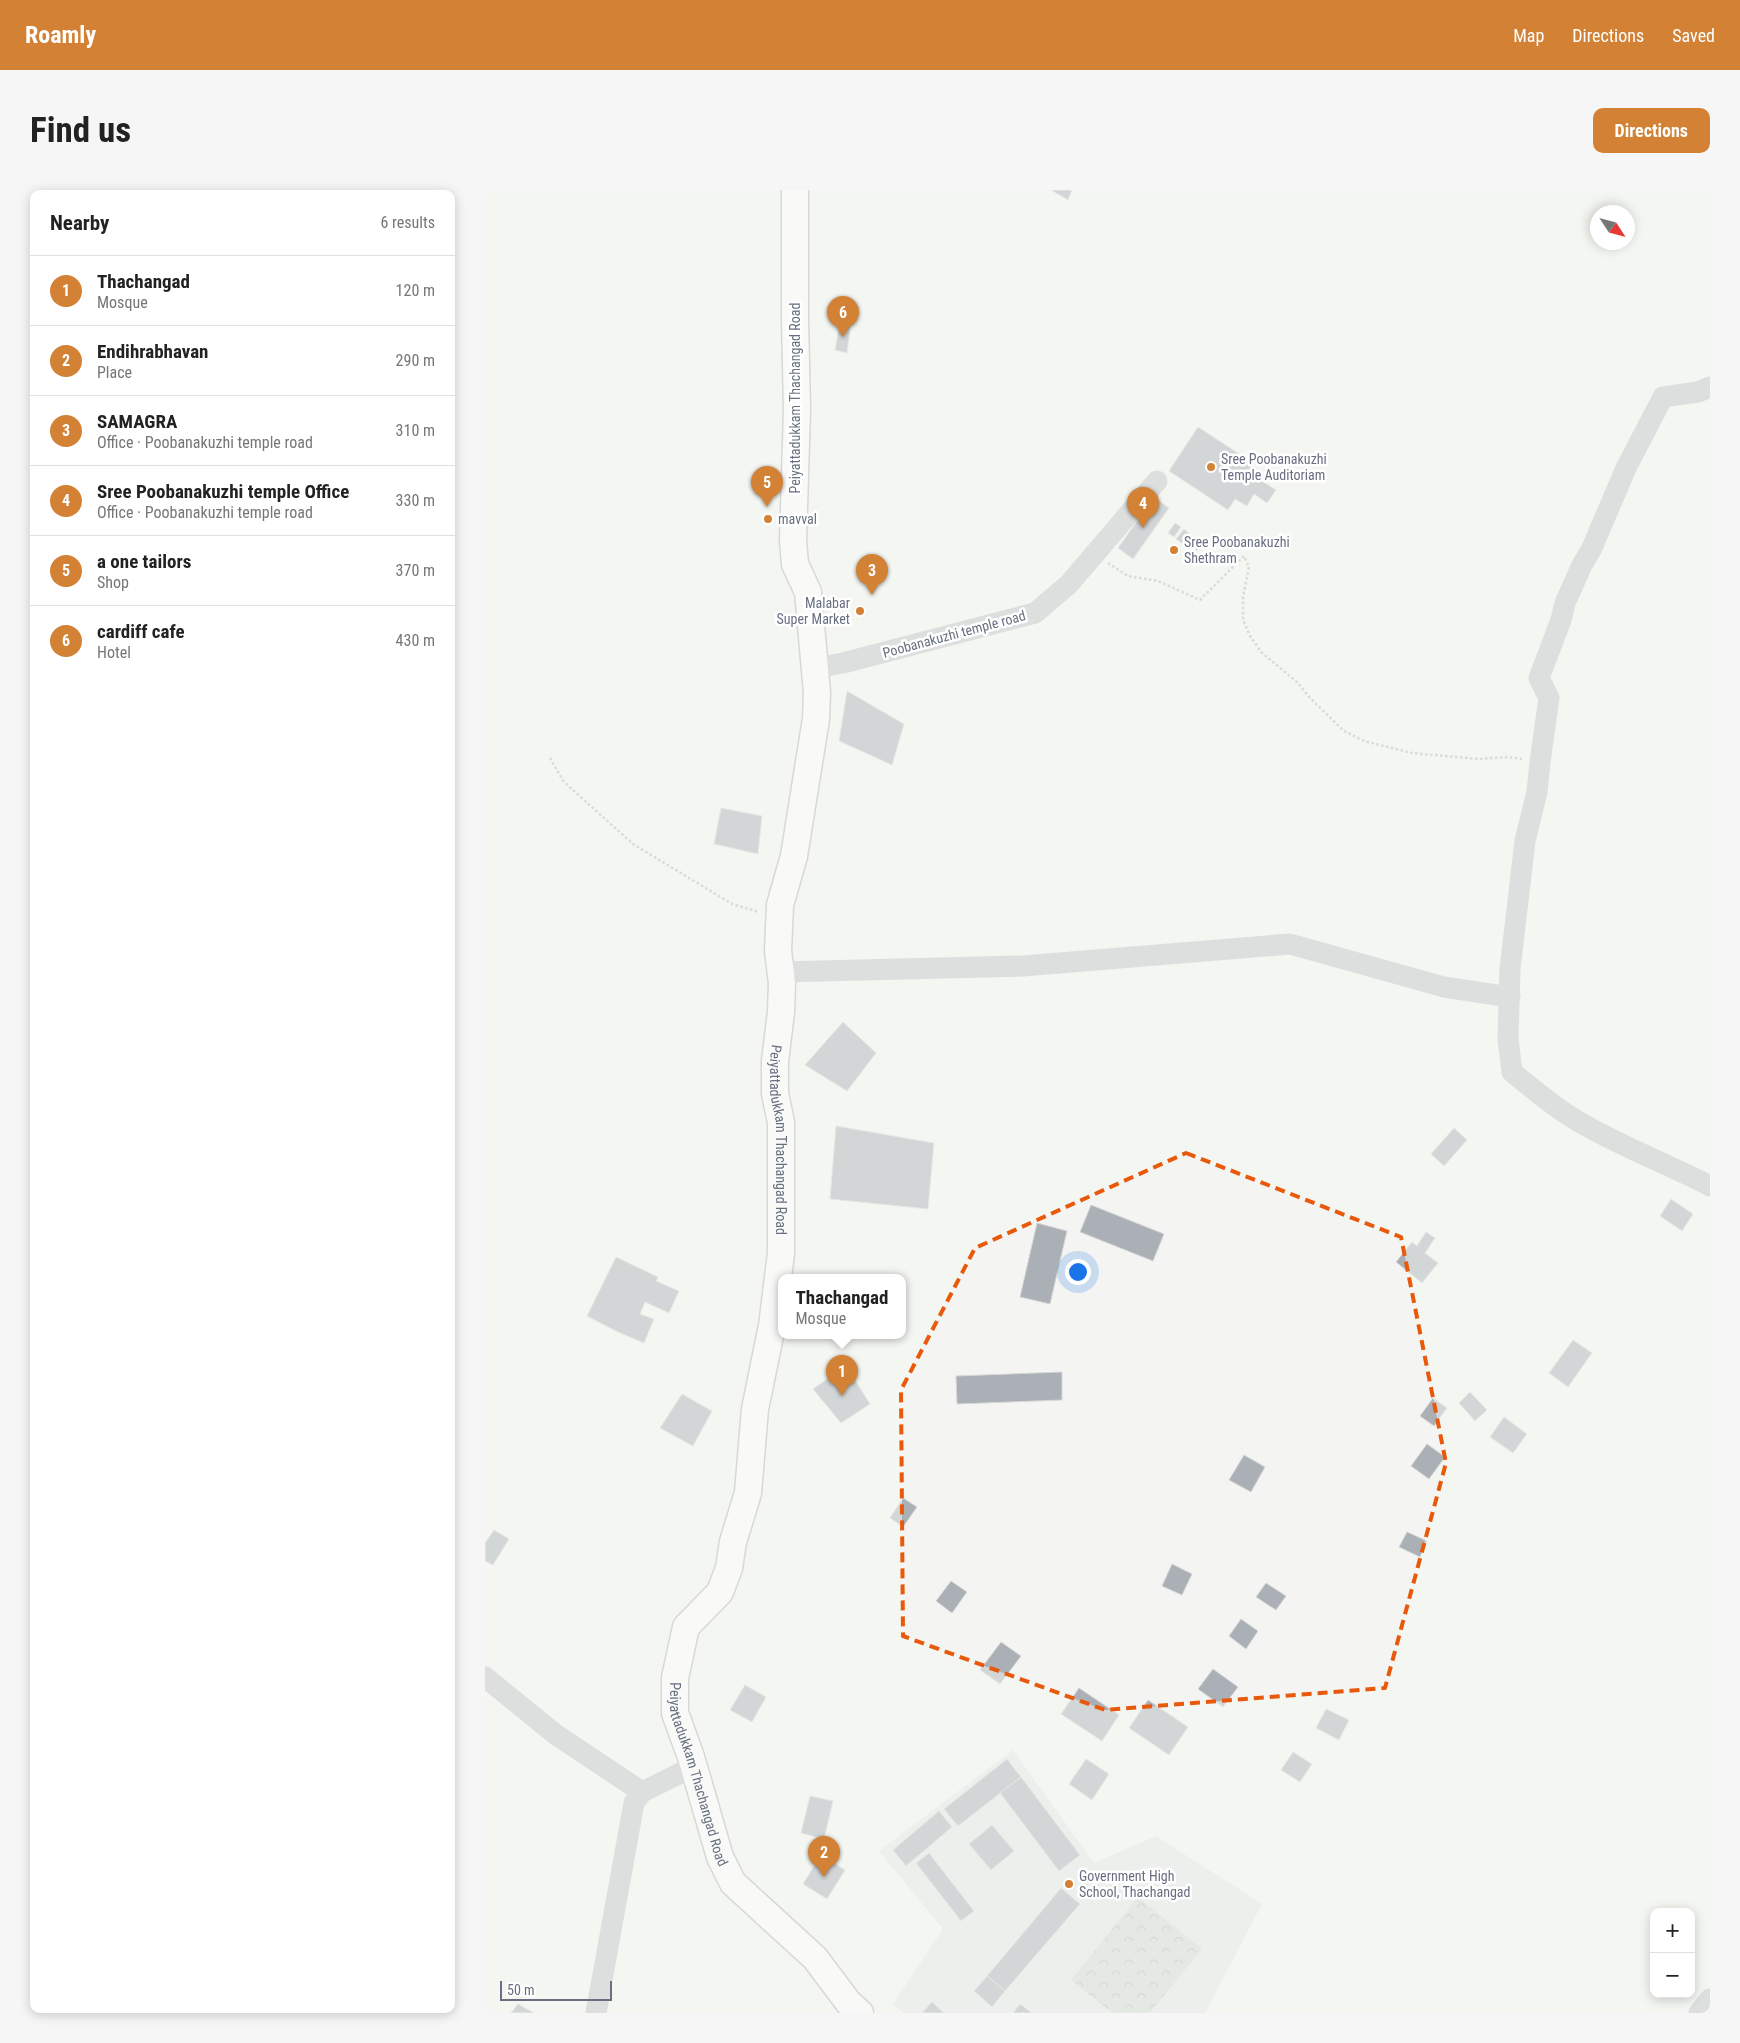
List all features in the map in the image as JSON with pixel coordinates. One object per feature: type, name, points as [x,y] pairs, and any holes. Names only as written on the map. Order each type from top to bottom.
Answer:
[{"type":"main road","name":"Peiyattadukkam Thachangad Road","points":[[778,1274],[781,1253],[781,1122],[775,1094],[775,1070],[781,1012],[781,972],[778,951],[780,904],[794,856],[816,719],[817,693],[808,592],[795,564],[793,541],[797,408],[795,190]]},
{"type":"main road","name":"Peiyattadukkam Thachangad Road","points":[[778,1275],[771,1326],[755,1410],[748,1493],[733,1542],[729,1568],[720,1592],[686,1626],[675,1678],[675,1713],[720,1857],[733,1883],[815,1958],[848,2002],[860,2013]]},
{"type":"street","points":[[1710,387],[1698,392],[1663,397],[1619,483],[1592,548],[1582,564],[1565,603],[1561,620],[1539,678],[1549,698],[1537,792],[1525,841],[1511,969],[1508,1039],[1512,1072],[1575,1120],[1647,1157],[1710,1186]]},
{"type":"street","name":"Poobanakuzhi temple road","points":[[815,668],[843,663],[1035,613],[1069,584],[1157,481]]},
{"type":"street","points":[[781,972],[1023,966],[1290,944],[1444,987],[1510,997]]},
{"type":"street","points":[[485,1677],[555,1734],[642,1792]]},
{"type":"street","points":[[596,2013],[634,1803],[642,1792],[693,1766]]},
{"type":"street","points":[[1699,2013],[1710,1999]]},
{"type":"path","points":[[1094,554],[1128,576],[1158,581],[1200,600],[1244,556],[1249,567],[1243,597],[1243,620],[1250,636],[1262,653],[1297,682],[1310,698],[1344,731],[1365,741],[1412,753],[1479,759],[1508,757],[1540,762]]},
{"type":"path","points":[[550,758],[563,782],[633,844],[732,904],[780,918]]},
{"type":"highlighted area","points":[[1186,1153],[1401,1237],[1446,1463],[1385,1688],[1105,1710],[903,1636],[901,1390],[975,1248]]},
{"type":"shaded area","name":"Government High School, Thachangad","points":[[1013,1750],[1094,1863],[1156,1836],[1262,1904],[1205,2013],[904,2013],[893,2004],[943,1929],[879,1851]]},
{"type":"green space","points":[[1138,1897],[1202,1949],[1150,2013],[1112,2013],[1071,1980]]},
{"type":"building","points":[[1051,190],[1072,190],[1068,200]]},
{"type":"building","points":[[851,322],[847,353],[835,350],[840,323]]},
{"type":"building","name":"Sree Poobanakuzhi Temple Auditoriam","points":[[1198,427],[1253,463],[1248,472],[1276,490],[1267,503],[1254,494],[1247,506],[1235,499],[1228,510],[1169,471]]},
{"type":"building","points":[[1154,497],[1169,508],[1133,559],[1118,548]]},
{"type":"building","points":[[1175,523],[1181,527],[1174,537],[1168,533]]},
{"type":"building","points":[[1184,529],[1190,534],[1183,544],[1176,539]]},
{"type":"building","points":[[1198,537],[1205,541],[1197,551],[1191,546]]},
{"type":"building","points":[[847,691],[904,724],[892,765],[839,741]]},
{"type":"building","points":[[721,808],[762,816],[758,854],[714,844]]},
{"type":"building","points":[[843,1022],[876,1053],[847,1091],[805,1065]]},
{"type":"building","points":[[836,1126],[934,1143],[928,1209],[830,1199]]},
{"type":"building","points":[[1454,1128],[1467,1140],[1444,1166],[1431,1154]]},
{"type":"building","points":[[1671,1199],[1693,1214],[1682,1231],[1660,1216]]},
{"type":"building","points":[[1091,1205],[1164,1234],[1153,1261],[1080,1232]]},
{"type":"building","points":[[1037,1223],[1067,1231],[1050,1304],[1020,1297]]},
{"type":"building","points":[[1426,1232],[1435,1238],[1425,1253],[1438,1263],[1422,1283],[1396,1262],[1412,1242],[1417,1246]]},
{"type":"building","points":[[616,1257],[658,1277],[656,1281],[679,1291],[669,1313],[645,1302],[640,1314],[654,1319],[644,1343],[587,1316]]},
{"type":"building","points":[[1573,1340],[1592,1353],[1568,1387],[1549,1373]]},
{"type":"building","points":[[846,1366],[870,1404],[841,1423],[813,1389]]},
{"type":"building","points":[[1062,1372],[1062,1400],[957,1404],[956,1376]]},
{"type":"building","points":[[1470,1392],[1487,1410],[1475,1421],[1459,1403]]},
{"type":"building","points":[[682,1394],[712,1411],[693,1446],[660,1428]]},
{"type":"building","points":[[1433,1398],[1447,1408],[1434,1426],[1420,1416]]},
{"type":"building","points":[[1504,1417],[1527,1434],[1513,1453],[1490,1437]]},
{"type":"building","points":[[1427,1444],[1445,1457],[1429,1479],[1411,1466]]},
{"type":"building","points":[[1244,1455],[1265,1467],[1251,1492],[1229,1480]]},
{"type":"building","points":[[903,1498],[917,1507],[903,1527],[890,1518]]},
{"type":"building","points":[[494,1530],[509,1539],[493,1565],[485,1561],[485,1543]]},
{"type":"building","points":[[1407,1532],[1427,1541],[1420,1557],[1399,1547]]},
{"type":"building","points":[[1172,1564],[1192,1574],[1182,1595],[1162,1586]]},
{"type":"building","points":[[951,1581],[967,1592],[952,1613],[936,1601]]},
{"type":"building","points":[[1266,1583],[1286,1596],[1276,1610],[1256,1597]]},
{"type":"building","points":[[1241,1619],[1258,1631],[1246,1649],[1229,1636]]},
{"type":"building","points":[[1001,1642],[1021,1656],[1000,1684],[980,1670]]},
{"type":"building","points":[[1213,1669],[1238,1687],[1223,1707],[1198,1689]]},
{"type":"building","points":[[745,1685],[766,1697],[752,1722],[730,1710]]},
{"type":"building","points":[[1079,1688],[1119,1715],[1102,1741],[1061,1714]]},
{"type":"building","points":[[1148,1700],[1188,1727],[1169,1755],[1129,1728]]},
{"type":"building","points":[[1326,1709],[1349,1720],[1339,1740],[1316,1728]]},
{"type":"building","points":[[1293,1752],[1312,1764],[1300,1782],[1281,1770]]},
{"type":"building","points":[[1007,1759],[1021,1777],[958,1826],[944,1809]]},
{"type":"building","points":[[1086,1759],[1109,1774],[1092,1800],[1069,1784]]},
{"type":"building","points":[[1021,1777],[1080,1855],[1059,1871],[1000,1793]]},
{"type":"building","points":[[810,1796],[833,1801],[824,1839],[801,1833]]},
{"type":"building","points":[[939,1811],[952,1827],[906,1866],[893,1850]]},
{"type":"building","points":[[992,1825],[1014,1851],[991,1870],[969,1844]]},
{"type":"building","points":[[929,1853],[974,1911],[961,1921],[916,1863]]},
{"type":"building","points":[[821,1855],[845,1870],[827,1899],[803,1884]]},
{"type":"building","points":[[1061,1888],[1080,1904],[1005,1991],[987,1976]]},
{"type":"building","points":[[987,1976],[1005,1991],[992,2007],[974,1991]]},
{"type":"building","points":[[932,2002],[944,2013],[922,2013]]},
{"type":"building","points":[[518,2004],[534,2013],[511,2013]]},
{"type":"building","points":[[1020,2004],[1032,2013],[1013,2013]]},
{"type":"place","name":"cardiff cafe","points":[[843,337]]},
{"type":"place","name":"Sree Poobanakuzhi Temple Auditoriam","points":[[1211,467]]},
{"type":"place","name":"a one tailors","points":[[767,507]]},
{"type":"place","name":"mavval","points":[[768,519]]},
{"type":"place","name":"Sree Poobanakuzhi temple Office","points":[[1143,528]]},
{"type":"place","name":"Sree Poobanakuzhi Shethram","points":[[1174,550]]},
{"type":"place","name":"SAMAGRA","points":[[872,595]]},
{"type":"place","name":"Malabar Super Market","points":[[860,611]]},
{"type":"place","name":"Thachangad","points":[[842,1396]]},
{"type":"place","name":"Endihrabhavan","points":[[824,1877]]},
{"type":"place","name":"Government High School, Thachangad","points":[[1069,1884]]}]
